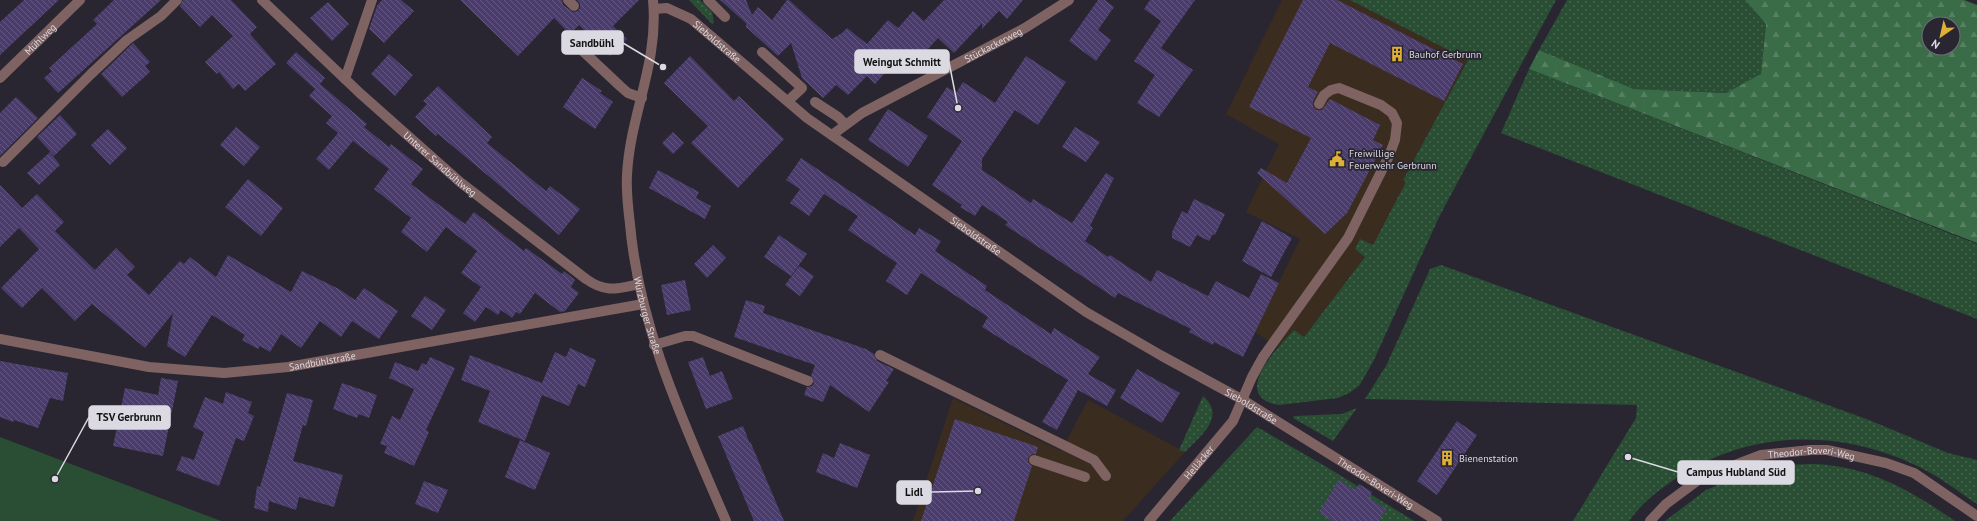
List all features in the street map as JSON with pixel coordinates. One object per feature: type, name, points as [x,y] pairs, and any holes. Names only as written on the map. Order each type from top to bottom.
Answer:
[{"type":"street","name":"Mühlweg","points":[[0,78],[80,0]]},
{"type":"street","points":[[3,162],[127,40],[161,16],[177,0]]},
{"type":"street","name":"Unterer Sandbühlweg","points":[[262,0],[345,79],[460,182],[598,288],[609,289],[639,284]]},
{"type":"street","points":[[345,79],[372,0]]},
{"type":"street","points":[[708,0],[725,17]]},
{"type":"street","name":"Stückackerweg","points":[[832,135],[862,113],[1025,28],[1069,0]]},
{"type":"street","name":"Würzburger Straße","points":[[653,5],[653,44],[630,149],[626,177],[631,241],[643,304],[654,345],[690,438],[726,521]]},
{"type":"street","name":"Sieboldstraße","points":[[653,5],[667,8],[691,19],[807,118],[877,169],[1086,312],[1243,400],[1315,445]]},
{"type":"street","points":[[569,38],[628,93],[642,98]]},
{"type":"street","points":[[762,52],[802,88],[788,101]]},
{"type":"street","name":"Helläcker","points":[[1150,521],[1233,421],[1252,377],[1263,357],[1348,238],[1389,156],[1395,140],[1397,123],[1392,113],[1381,105],[1339,88],[1331,90],[1324,95],[1319,104]]},
{"type":"street","points":[[815,102],[838,117],[845,124]]},
{"type":"street","name":"Sandbühlstraße","points":[[0,339],[149,367],[224,373],[288,367],[643,304]]},
{"type":"street","points":[[654,345],[685,336],[693,336],[808,380]]},
{"type":"street","points":[[880,355],[1094,460],[1106,476]]},
{"type":"street","name":"Theodor-Boveri-Weg","points":[[1315,445],[1437,521]]},
{"type":"street","name":"Theodor-Boveri-Weg","points":[[1650,521],[1666,504],[1701,478],[1761,454],[1811,450],[1827,450],[1874,460],[1914,473],[1977,516]]},
{"type":"street","points":[[1034,460],[1085,477]]},
{"type":"shaded area","points":[[1282,0],[1350,0],[1468,60],[1403,180],[1406,182],[1373,246],[1360,239],[1355,249],[1365,257],[1303,338],[1294,330],[1278,347],[1255,332],[1300,239],[1246,212],[1279,144],[1226,114]]},
{"type":"shaded area","points":[[953,398],[1061,451],[1088,400],[1185,452],[1123,521],[913,521]]},
{"type":"green space","points":[[689,0],[700,0],[712,12],[714,23],[712,24]]},
{"type":"green space","points":[[1350,0],[1556,0],[1440,215],[1373,362],[1359,386],[1338,398],[1279,405],[1265,400],[1258,392],[1258,382],[1262,371],[1269,359],[1294,330],[1304,337],[1365,257],[1355,249],[1360,239],[1373,245],[1406,182],[1403,180],[1468,60]]},
{"type":"green space","points":[[1567,0],[1745,0],[1766,24],[1761,75],[1726,93],[1634,89],[1539,50]]},
{"type":"green space","points":[[1745,0],[1964,0],[1977,5],[1977,243],[1529,69],[1539,50],[1634,89],[1726,93],[1761,74],[1766,24]]},
{"type":"green space","points":[[1529,69],[1977,244],[1977,319],[1501,133]]},
{"type":"green space","points":[[1441,265],[1869,420],[1948,453],[1977,460],[1977,504],[1930,472],[1887,453],[1832,441],[1777,441],[1749,446],[1723,454],[1697,466],[1678,477],[1651,497],[1629,521],[1573,521],[1636,418],[1637,405],[1365,399],[1386,366],[1430,269]]},
{"type":"green space","points":[[1203,396],[1210,404],[1212,411],[1212,419],[1209,426],[1185,452],[1179,450]]},
{"type":"green space","points":[[1357,408],[1333,441],[1293,418],[1294,416],[1342,414]]},
{"type":"green space","points":[[1257,427],[1325,466],[1414,521],[1170,521]]},
{"type":"green space","points":[[0,437],[221,521],[0,521]]},
{"type":"green space","points":[[1822,464],[1862,472],[1895,485],[1955,521],[1665,521],[1706,490],[1743,474],[1784,465]]},
{"type":"building","points":[[24,0],[59,0],[0,55],[0,22]]},
{"type":"building","points":[[114,0],[161,0],[58,93],[44,78],[52,71],[49,68],[97,24],[93,20]]},
{"type":"building","points":[[183,0],[231,0],[257,27],[250,34],[276,64],[245,91],[239,84],[233,89],[219,72],[217,74],[205,62],[233,36],[212,15],[200,27],[180,6]]},
{"type":"building","points":[[382,0],[401,0],[414,11],[384,43],[369,29],[377,6]]},
{"type":"building","points":[[460,0],[562,0],[563,5],[573,12],[578,11],[580,8],[580,4],[577,0],[639,0],[613,26],[627,39],[610,56],[579,25],[572,32],[568,32],[554,18],[518,56]]},
{"type":"building","points":[[720,0],[746,0],[752,15],[758,7],[772,20],[787,0],[789,0],[832,39],[847,28],[867,44],[888,20],[898,28],[913,11],[924,21],[944,0],[1023,0],[1007,19],[999,11],[982,29],[982,23],[954,53],[938,38],[912,67],[900,56],[875,84],[867,76],[848,95],[836,85],[823,98],[802,78],[791,43],[778,56],[746,27],[746,23]]},
{"type":"building","points":[[1098,0],[1105,0],[1114,7],[1098,30],[1111,40],[1096,61],[1069,41]]},
{"type":"building","points":[[1150,0],[1195,0],[1161,48],[1193,70],[1159,117],[1137,103],[1155,75],[1134,61],[1161,21],[1144,9]]},
{"type":"building","points":[[1303,0],[1337,0],[1463,64],[1444,101],[1330,43],[1308,87],[1318,92],[1313,101],[1313,107],[1316,110],[1322,110],[1330,99],[1380,125],[1373,140],[1383,145],[1347,213],[1325,234],[1257,173],[1261,168],[1287,183],[1311,138],[1249,107]]},
{"type":"building","points":[[328,2],[349,24],[332,41],[310,18]]},
{"type":"building","points":[[133,43],[150,62],[145,66],[150,72],[122,97],[101,74]]},
{"type":"building","points":[[296,52],[325,78],[320,84],[367,124],[364,127],[389,147],[391,144],[423,169],[411,184],[465,224],[474,212],[524,251],[526,248],[562,274],[564,271],[575,280],[571,287],[579,293],[565,311],[560,312],[535,293],[520,314],[516,312],[512,318],[501,310],[498,315],[486,307],[475,322],[463,313],[481,287],[461,273],[477,251],[446,227],[427,252],[401,232],[411,218],[374,189],[389,169],[353,141],[329,170],[316,159],[338,133],[326,123],[332,116],[309,96],[317,87],[315,89],[286,63]]},
{"type":"building","points":[[389,54],[413,75],[395,96],[371,74]]},
{"type":"building","points":[[690,56],[734,101],[739,96],[784,139],[738,188],[691,143],[708,126],[664,83]]},
{"type":"building","points":[[1026,56],[1066,82],[1038,125],[1015,110],[982,159],[982,170],[1031,203],[1033,199],[1072,223],[1106,173],[1114,178],[1090,226],[1093,228],[1085,241],[1108,257],[1110,255],[1151,282],[1157,270],[1208,296],[1216,281],[1249,298],[1261,274],[1279,283],[1243,357],[1214,342],[1213,345],[1189,332],[1191,329],[1118,293],[1115,298],[1005,225],[1008,222],[982,205],[975,216],[960,207],[962,205],[932,185],[962,141],[927,117],[947,87],[956,93],[963,82],[995,103]]},
{"type":"building","points":[[582,78],[602,91],[600,93],[613,102],[595,129],[563,107]]},
{"type":"building","points":[[438,86],[492,137],[487,143],[546,191],[550,186],[580,209],[559,235],[438,134],[436,136],[415,117],[427,104],[423,101]]},
{"type":"building","points":[[16,97],[38,118],[0,156],[0,113]]},
{"type":"building","points":[[888,109],[928,136],[908,167],[868,140]]},
{"type":"building","points":[[60,115],[77,134],[54,156],[37,137]]},
{"type":"building","points":[[236,127],[260,147],[244,166],[220,145]]},
{"type":"building","points":[[1075,127],[1100,142],[1086,162],[1062,147]]},
{"type":"building","points":[[108,129],[127,148],[110,165],[91,145]]},
{"type":"building","points":[[673,132],[684,143],[673,154],[662,143]]},
{"type":"building","points":[[50,152],[60,165],[39,185],[27,173]]},
{"type":"building","points":[[801,158],[915,235],[919,228],[941,241],[935,251],[987,286],[985,290],[1051,334],[1054,328],[1100,357],[1088,374],[1116,390],[1107,406],[1078,390],[1057,430],[1042,422],[1068,380],[982,327],[988,317],[921,273],[907,295],[886,281],[897,263],[848,230],[858,216],[824,194],[809,216],[790,203],[800,189],[786,180]]},
{"type":"building","points":[[658,170],[699,192],[696,198],[711,206],[705,219],[649,188]]},
{"type":"building","points":[[248,179],[283,208],[261,236],[225,207]]},
{"type":"building","points":[[0,185],[22,208],[37,194],[64,222],[55,231],[95,270],[116,248],[135,267],[127,275],[149,295],[180,261],[184,264],[190,257],[216,277],[228,255],[291,292],[302,271],[339,289],[355,300],[364,288],[398,311],[379,339],[352,321],[341,337],[320,321],[301,348],[281,334],[270,352],[260,346],[258,349],[242,340],[245,335],[212,315],[185,357],[167,346],[173,313],[145,348],[92,304],[75,321],[42,288],[22,308],[1,288],[39,249],[19,228],[0,247]]},
{"type":"building","points":[[1194,199],[1225,214],[1215,235],[1213,234],[1209,241],[1197,235],[1190,247],[1172,238],[1172,232],[1182,211],[1187,214]]},
{"type":"building","points":[[1262,221],[1292,238],[1271,277],[1242,261]]},
{"type":"building","points":[[779,235],[807,254],[791,276],[764,257]]},
{"type":"building","points":[[713,245],[726,258],[707,278],[694,264]]},
{"type":"building","points":[[799,266],[814,276],[800,296],[785,285]]},
{"type":"building","points":[[685,280],[691,310],[667,315],[661,285]]},
{"type":"building","points":[[425,296],[446,310],[432,330],[411,316]]},
{"type":"building","points":[[746,300],[765,306],[763,313],[866,349],[874,354],[877,361],[894,369],[886,381],[889,382],[869,412],[830,385],[823,402],[804,395],[807,387],[812,386],[814,383],[811,376],[815,365],[734,337]]},
{"type":"building","points":[[570,348],[596,360],[585,387],[578,384],[569,406],[542,395],[525,441],[478,422],[490,391],[461,380],[470,355],[542,383],[555,352],[566,357]]},
{"type":"building","points":[[430,357],[455,368],[426,430],[429,432],[414,466],[384,453],[387,446],[380,444],[392,416],[400,420],[414,389],[389,378],[395,362],[418,371],[422,363],[426,365]]},
{"type":"building","points":[[703,357],[710,376],[722,371],[733,399],[706,409],[688,362]]},
{"type":"building","points":[[0,361],[68,373],[63,401],[50,398],[38,428],[0,417]]},
{"type":"building","points":[[1137,369],[1180,393],[1162,423],[1120,398]]},
{"type":"building","points":[[161,378],[178,381],[163,456],[113,446],[125,388],[158,395]]},
{"type":"building","points":[[342,383],[377,395],[369,418],[359,414],[357,418],[333,409]]},
{"type":"building","points":[[226,392],[252,402],[248,413],[254,416],[244,441],[236,438],[219,486],[176,470],[182,456],[194,460],[204,432],[193,427],[205,397],[223,404]]},
{"type":"building","points":[[287,393],[313,400],[306,426],[303,425],[293,461],[343,475],[334,507],[299,497],[296,510],[269,501],[268,512],[254,508],[257,486],[260,487]]},
{"type":"building","points":[[955,419],[1038,447],[1036,454],[1032,454],[1028,458],[1028,462],[1032,466],[1014,521],[921,521]]},
{"type":"building","name":"Bienenstation","points":[[1457,421],[1477,435],[1437,495],[1417,481]]},
{"type":"building","points":[[743,426],[784,521],[754,521],[718,436]]},
{"type":"building","points":[[520,440],[550,453],[535,490],[505,477]]},
{"type":"building","points":[[840,443],[870,455],[857,488],[816,472],[823,453],[834,458]]},
{"type":"building","points":[[1339,480],[1355,490],[1359,484],[1372,492],[1369,498],[1386,509],[1379,521],[1332,521],[1319,512]]},
{"type":"building","points":[[424,481],[448,490],[438,513],[415,504]]},
{"type":"place","name":"Bauhof Gerbrunn","points":[[1397,54]]},
{"type":"place","name":"Sandbühl","points":[[663,67]]},
{"type":"place","name":"Weingut Schmitt","points":[[958,108]]},
{"type":"place","name":"Freiwillige Feuerwehr Gerbrunn","points":[[1337,159]]},
{"type":"place","name":"Campus Hubland Süd","points":[[1628,457]]},
{"type":"place","name":"Bienenstation","points":[[1447,458]]},
{"type":"place","name":"TSV Gerbrunn","points":[[55,479]]},
{"type":"place","name":"Lidl","points":[[978,491]]}]
